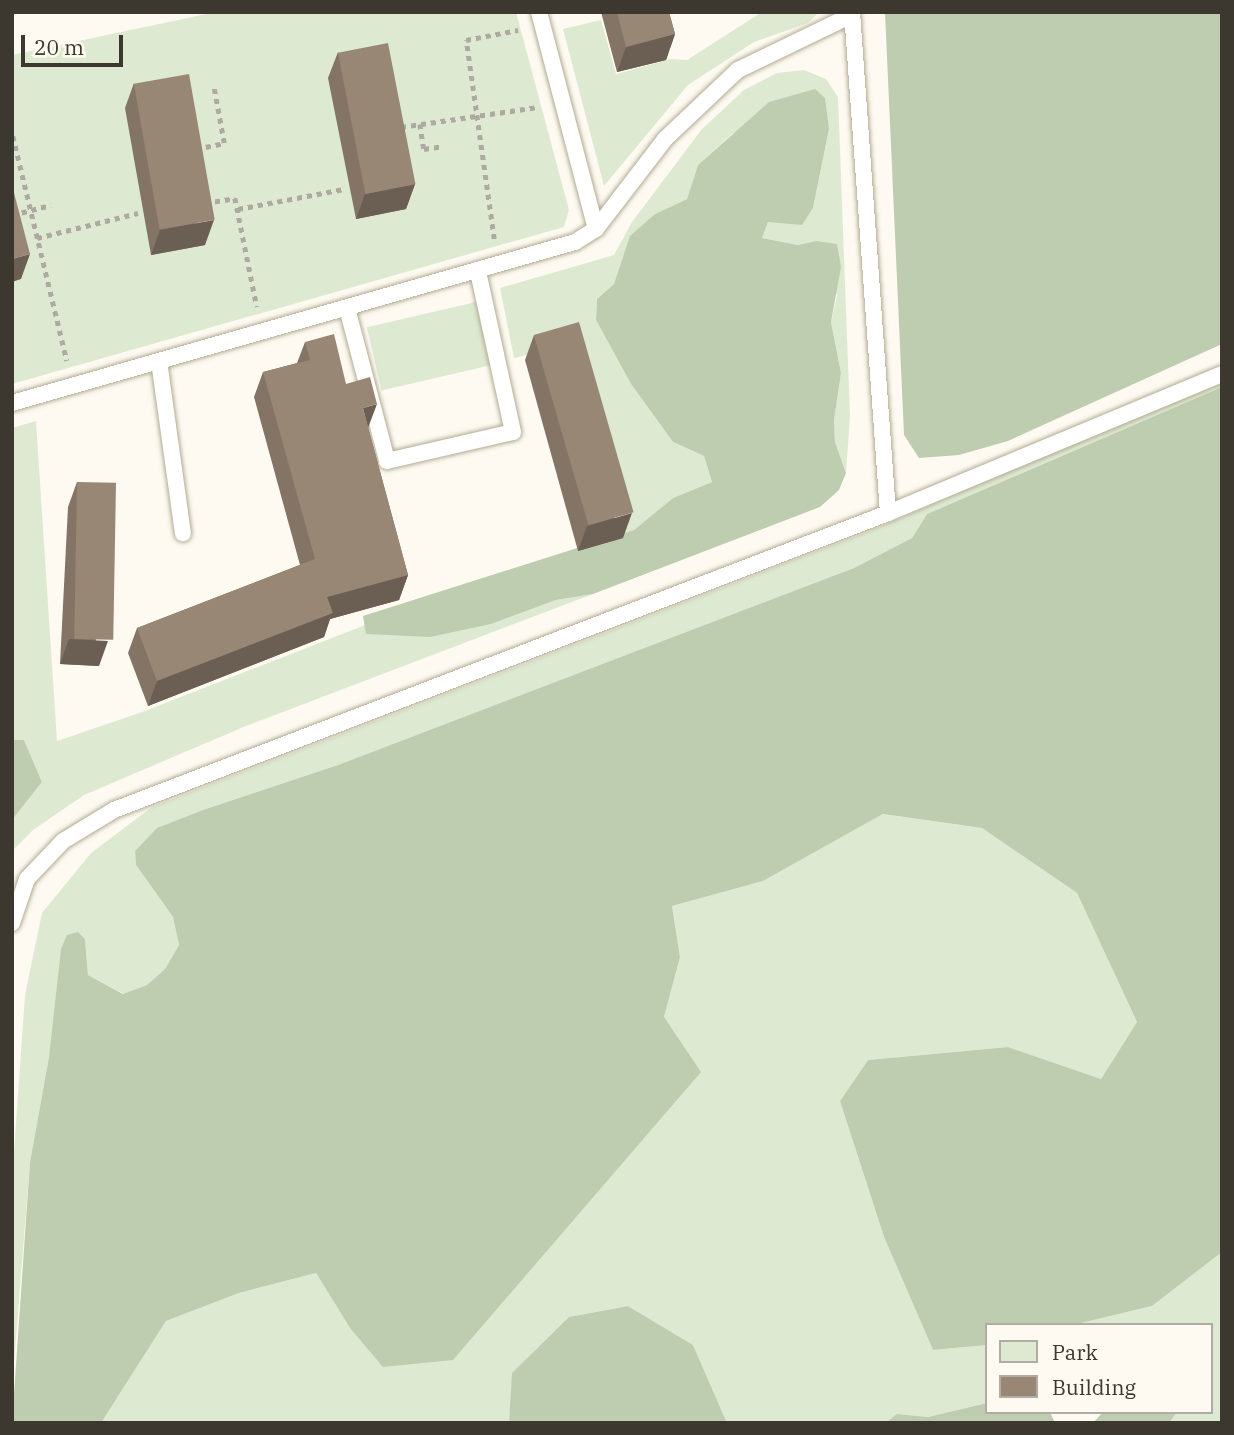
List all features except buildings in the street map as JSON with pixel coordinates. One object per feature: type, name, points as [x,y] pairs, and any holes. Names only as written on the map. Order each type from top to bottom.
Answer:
[{"type":"lane","points":[[12,403],[575,242],[596,229],[665,139],[738,69],[852,14],[888,513]]},
{"type":"lane","points":[[541,19],[596,229]]},
{"type":"lane","points":[[347,308],[387,461],[513,432],[478,271]]},
{"type":"lane","points":[[159,361],[183,533]]},
{"type":"lane","points":[[12,923],[27,879],[63,841],[114,810],[888,513],[1222,374]]},
{"type":"path","points":[[498,265],[466,40],[541,19]]},
{"type":"path","points":[[193,150],[224,143],[214,88]]},
{"type":"path","points":[[396,128],[563,103]]},
{"type":"path","points":[[419,124],[424,149],[442,146]]},
{"type":"path","points":[[13,136],[73,386]]},
{"type":"path","points":[[238,209],[344,189]]},
{"type":"path","points":[[200,190],[202,204],[235,198],[262,332]]},
{"type":"path","points":[[12,215],[51,205]]},
{"type":"path","points":[[37,237],[138,213]]},
{"type":"green space","points":[[216,12],[516,12],[569,210],[564,227],[12,384],[12,55]]},
{"type":"green space","points":[[762,12],[819,12],[808,23],[754,42],[688,85],[604,186],[563,29],[601,20],[616,74],[671,59],[687,60]]},
{"type":"green space","points":[[885,12],[1222,12],[1222,344],[1008,441],[959,455],[919,458],[904,435]]},
{"type":"green space","points":[[804,70],[826,79],[838,97],[850,416],[846,473],[835,442],[834,420],[841,373],[831,322],[837,296],[816,241],[798,245],[762,238],[768,222],[813,208],[829,129],[733,133],[698,165],[687,199],[655,214],[623,262],[614,284],[597,299],[596,320],[631,384],[673,442],[704,456],[712,482],[673,498],[634,530],[625,533],[574,344],[514,358],[500,288],[614,255],[632,222],[702,129],[744,90],[777,73]]},
{"type":"green space","points":[[815,89],[825,98],[829,129],[813,208],[802,225],[768,222],[762,238],[798,245],[816,241],[837,244],[841,267],[831,322],[841,373],[834,420],[835,442],[846,473],[839,490],[820,507],[593,594],[556,600],[491,624],[430,637],[366,634],[363,616],[634,530],[673,498],[712,482],[704,456],[673,442],[631,384],[596,320],[597,299],[614,284],[630,236],[655,214],[687,199],[698,165],[769,102]]},
{"type":"green space","points":[[476,302],[491,365],[381,391],[367,327]]},
{"type":"green space","points":[[1222,380],[1222,387],[927,514],[912,538],[854,568],[338,765],[203,810],[157,829],[135,851],[136,865],[173,917],[179,945],[165,969],[147,985],[124,994],[88,975],[85,939],[49,1057],[30,1162],[12,1388],[12,1181],[25,995],[42,913],[91,853],[152,807],[870,531]]},
{"type":"green space","points":[[1222,387],[1222,1252],[1152,1306],[1081,1323],[986,1323],[986,1345],[933,1350],[884,1237],[840,1101],[868,1060],[1008,1047],[1101,1079],[1137,1022],[1077,893],[982,828],[883,814],[763,881],[672,906],[680,957],[664,1017],[701,1072],[453,1360],[383,1367],[350,1328],[316,1273],[239,1293],[166,1321],[101,1423],[12,1423],[30,1162],[49,1057],[61,949],[67,935],[78,932],[85,939],[88,975],[123,994],[147,985],[165,969],[179,945],[173,917],[136,865],[135,851],[157,828],[338,765],[854,568],[912,538],[927,514]]},
{"type":"green space","points":[[36,421],[57,741],[145,711],[365,625],[367,634],[491,624],[556,600],[593,594],[246,726],[84,795],[33,830],[12,851],[12,820],[42,782],[24,740],[12,740],[12,428]]},
{"type":"green space","points":[[12,740],[24,740],[42,782],[12,820]]},
{"type":"green space","points":[[883,814],[982,828],[1077,893],[1137,1022],[1101,1079],[1008,1047],[868,1060],[840,1101],[884,1237],[933,1350],[986,1345],[986,1403],[928,1417],[897,1414],[885,1423],[727,1423],[693,1345],[628,1306],[569,1317],[513,1373],[509,1423],[101,1423],[166,1321],[239,1293],[316,1273],[350,1328],[664,1017],[680,957],[672,906],[763,881]]},
{"type":"green space","points":[[1222,1252],[1222,1423],[1169,1423],[1176,1414],[1213,1414],[1213,1323],[1081,1323],[1152,1306]]},
{"type":"green space","points":[[628,1306],[693,1345],[727,1423],[509,1423],[512,1373],[569,1317]]},
{"type":"green space","points":[[986,1403],[986,1414],[1051,1414],[1055,1423],[885,1423],[897,1414],[928,1417]]},
{"type":"green space","points":[[1101,1414],[1176,1414],[1169,1423],[1093,1423]]}]
